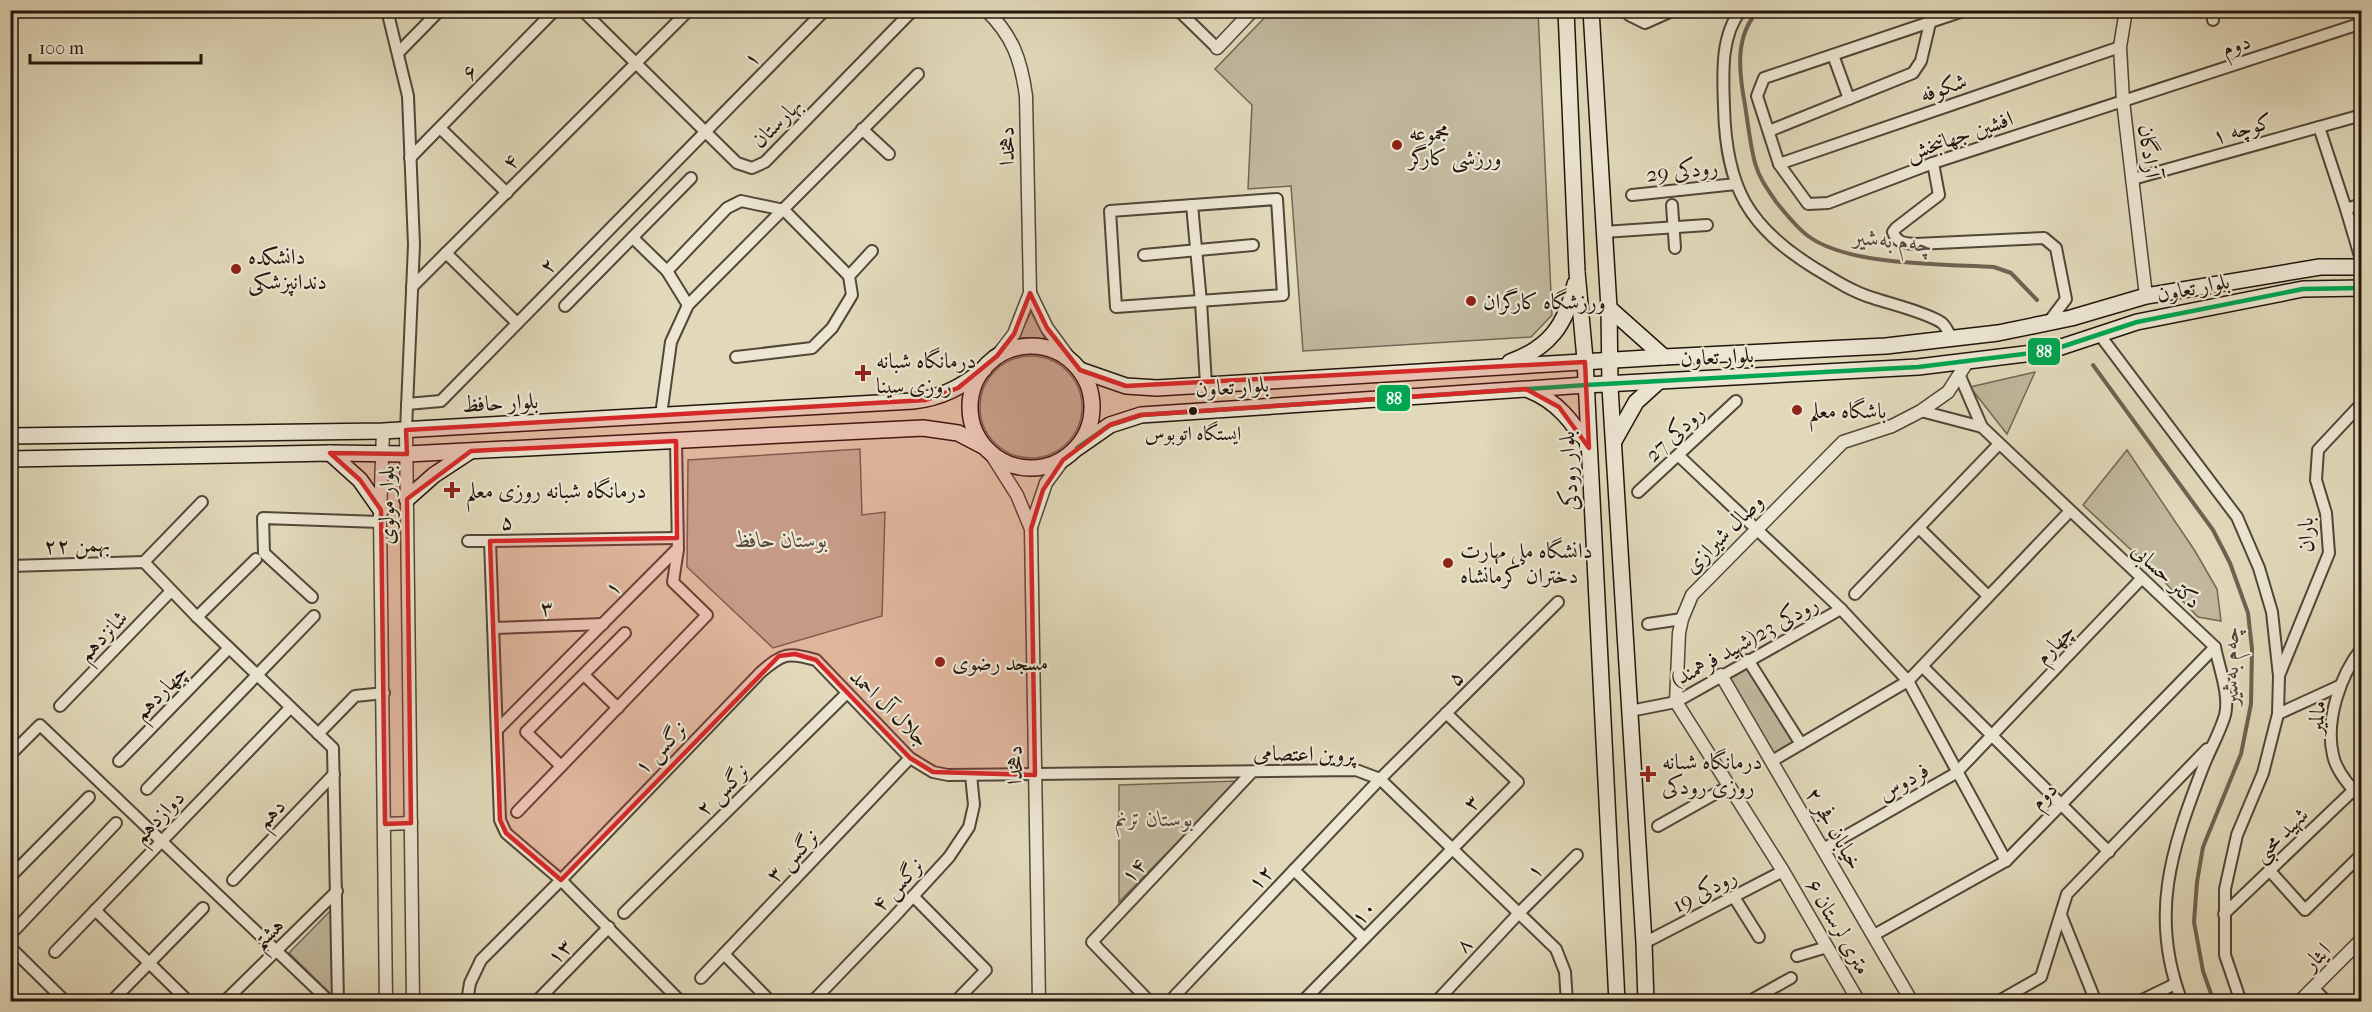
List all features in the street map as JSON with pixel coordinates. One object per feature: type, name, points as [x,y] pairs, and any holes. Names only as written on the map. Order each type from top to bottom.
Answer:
[{"type":"main road","name":"بلوار رودکی","points":[[1566,10],[1577,272],[1585,362],[1617,1002]]},
{"type":"main road","points":[[1592,12],[1609,308],[1610,384],[1646,1002]]},
{"type":"main road","name":"بلوار تعاون","points":[[1076,366],[1110,382],[1137,388],[1886,345],[1998,333],[2048,323],[2146,296],[2320,267],[2361,265]]},
{"type":"main road","points":[[1492,368],[1524,357],[1548,340],[1562,323],[1567,312],[1577,272]]},
{"type":"main road","name":"بلوار تعاون","points":[[1077,448],[1110,425],[1141,415],[1586,385],[1918,367],[1964,368],[2049,351],[2137,322],[2302,289],[2361,288]]},
{"type":"main road","points":[[1609,308],[1664,357]]},
{"type":"main road","points":[[10,459],[471,452],[923,428],[958,433],[1014,466],[1030,469],[1063,460],[1077,448],[1088,430],[1092,410],[1090,389],[1076,366],[1052,350],[1036,346],[1012,349],[997,356],[984,369],[972,391],[970,407],[972,424],[987,450]]},
{"type":"main road","name":"بلوار حافظ","points":[[10,436],[383,431],[926,400],[958,388],[984,369]]},
{"type":"main road","points":[[1614,441],[1636,402],[1658,382]]},
{"type":"main road","points":[[1526,389],[1559,407],[1571,420],[1589,448]]},
{"type":"main road","points":[[407,498],[448,465],[471,452]]},
{"type":"main road","points":[[330,453],[360,480],[381,516]]},
{"type":"street","name":"بلوار مولوی","points":[[387,10],[408,96],[414,245],[406,430],[413,1002]]},
{"type":"street","points":[[398,53],[440,10]]},
{"type":"street","name":"۶","points":[[410,158],[555,10]]},
{"type":"street","name":"بهارستان","points":[[582,10],[740,165],[753,168],[760,165],[912,10]]},
{"type":"street","points":[[636,64],[689,10]]},
{"type":"street","name":"۱","points":[[705,132],[825,10]]},
{"type":"street","name":"دهخدا","points":[[986,10],[1012,42],[1022,69],[1026,96],[1030,293]]},
{"type":"street","points":[[1178,10],[1217,48],[1253,10]]},
{"type":"street","points":[[1626,10],[1629,15],[1645,23],[1674,10]]},
{"type":"street","points":[[1741,10],[1733,20],[1725,47],[1724,118],[1730,162],[1736,184],[1747,208],[1767,233],[1797,258],[1834,280],[1870,297],[1902,306],[1943,323],[1952,338]]},
{"type":"street","points":[[1779,164],[1757,96],[1764,78],[1966,10]]},
{"type":"street","name":"آزادگان","points":[[2126,10],[2120,47],[2123,101],[2146,296]]},
{"type":"street","points":[[1769,131],[1913,73],[1921,61],[1930,23]]},
{"type":"street","name":"دوم","points":[[2123,101],[2361,23]]},
{"type":"street","name":"شکوفه","points":[[1779,164],[2120,47]]},
{"type":"street","points":[[1833,55],[1850,99]]},
{"type":"street","name":"۴","points":[[412,287],[636,64]]},
{"type":"street","points":[[661,415],[670,342],[688,304],[918,74]]},
{"type":"street","name":"افشین جهانبخش","points":[[1779,164],[1808,204],[1828,203],[1934,163],[2123,101]]},
{"type":"street","name":"کوچه ۱","points":[[2133,179],[2361,115]]},
{"type":"street","points":[[2319,127],[2358,242],[2361,265]]},
{"type":"street","points":[[440,128],[507,193]]},
{"type":"street","points":[[862,129],[889,154]]},
{"type":"street","name":"۲","points":[[407,404],[441,401],[705,132]]},
{"type":"street","points":[[1934,163],[1939,195],[1896,228],[1893,232],[1895,238],[1899,242],[1915,244],[2044,238],[2056,248],[2066,299],[2048,323]]},
{"type":"street","points":[[565,306],[691,178]]},
{"type":"street","name":"رودکی 29","points":[[1632,195],[1736,184]]},
{"type":"street","points":[[1277,199],[1283,295],[1201,302],[1116,307],[1110,211],[1277,199]]},
{"type":"street","points":[[667,271],[727,208],[741,201],[784,210],[849,276],[852,294],[832,327],[812,348],[736,357]]},
{"type":"street","points":[[2346,209],[2361,204]]},
{"type":"street","points":[[1192,205],[1206,384]]},
{"type":"street","points":[[1672,205],[1674,248]]},
{"type":"street","points":[[1604,232],[1707,225]]},
{"type":"street","points":[[633,238],[667,271],[688,304]]},
{"type":"street","points":[[1144,255],[1252,245]]},
{"type":"street","points":[[849,276],[872,251]]},
{"type":"street","points":[[446,253],[517,324]]},
{"type":"street","points":[[997,356],[1014,334],[1030,293]]},
{"type":"street","points":[[1030,293],[1047,328],[1076,366]]},
{"type":"street","points":[[2099,334],[2237,517],[2259,568],[2272,612],[2279,676],[2278,714],[2263,773],[2237,836],[2224,889],[2225,955],[2241,1002]]},
{"type":"street","points":[[1964,368],[1982,428]]},
{"type":"street","name":"وصال شیرازی","points":[[1676,702],[1679,633],[1692,595],[1843,442],[1892,426],[1921,411],[1948,392],[1964,368]]},
{"type":"street","name":"رودکی 27","points":[[1638,492],[1736,401]]},
{"type":"street","name":"باران","points":[[2279,676],[2329,554],[2326,513],[2316,480],[2318,450],[2361,403]]},
{"type":"street","points":[[1921,411],[1982,428]]},
{"type":"street","name":"دکتر حسابی","points":[[1982,428],[2215,647]]},
{"type":"street","name":"بلوار مولوی","points":[[383,431],[381,516],[386,1002]]},
{"type":"street","points":[[518,812],[707,615],[673,582],[677,543],[676,441]]},
{"type":"street","points":[[1855,594],[1999,444]]},
{"type":"street","points":[[987,450],[1017,495],[1031,529]]},
{"type":"street","points":[[1679,456],[1841,609],[1908,681],[1956,773],[2006,861]]},
{"type":"street","points":[[1031,529],[1043,489],[1063,460]]},
{"type":"street","points":[[202,502],[144,562],[196,616],[333,748],[338,1002]]},
{"type":"street","points":[[1772,761],[1908,681],[2069,512]]},
{"type":"street","points":[[312,597],[264,553],[263,518],[381,516]]},
{"type":"street","points":[[1919,528],[1989,596]]},
{"type":"street","name":"دهخدا","points":[[1031,529],[1039,1002]]},
{"type":"street","points":[[468,541],[490,541]]},
{"type":"street","name":"۵","points":[[677,543],[490,541],[502,828],[561,880],[681,1002]]},
{"type":"street","name":"۱","points":[[498,729],[603,624],[677,543]]},
{"type":"street","points":[[196,616],[256,559]]},
{"type":"street","name":"۲۲ بهمن","points":[[10,566],[144,562]]},
{"type":"street","name":"چهارم","points":[[1993,735],[2142,578]]},
{"type":"street","name":"شانزدهم","points":[[60,706],[171,591]]},
{"type":"street","name":"۵","points":[[1380,779],[1558,602]]},
{"type":"street","name":"رودکی 23(شهید فرهمند)","points":[[1630,711],[1676,702],[1841,609]]},
{"type":"street","points":[[147,789],[314,616]]},
{"type":"street","points":[[1648,624],[1682,619]]},
{"type":"street","name":"۳","points":[[493,628],[603,624]]},
{"type":"street","points":[[561,766],[526,732],[625,633]]},
{"type":"street","points":[[2182,1002],[2175,984],[2165,927],[2167,881],[2180,827],[2225,714],[2224,689],[2215,647]]},
{"type":"street","name":"دوم","points":[[1874,935],[2006,861],[2215,647]]},
{"type":"street","name":"چهاردهم","points":[[119,761],[230,648]]},
{"type":"street","name":"مالمیر","points":[[2359,790],[2333,756],[2334,713],[2339,686],[2361,648]]},
{"type":"street","name":"جلال آل احمد","points":[[795,654],[816,660],[910,758],[933,772],[948,776],[1035,775]]},
{"type":"street","name":"نرگس ۱","points":[[467,1002],[470,983],[481,960],[761,672],[779,656],[795,654]]},
{"type":"street","points":[[1748,660],[1802,744]]},
{"type":"street","points":[[1923,667],[2109,852]]},
{"type":"street","points":[[584,675],[618,708]]},
{"type":"street","name":"خیابان فجر ۲","points":[[1721,675],[1912,1002]]},
{"type":"street","points":[[2278,714],[2339,686]]},
{"type":"street","points":[[318,734],[355,696],[384,693]]},
{"type":"street","name":"نرگس ۲","points":[[624,913],[847,693]]},
{"type":"street","points":[[1676,702],[1783,871]]},
{"type":"street","name":"دوازدهم","points":[[55,952],[290,708]]},
{"type":"street","name":"۳","points":[[1446,713],[1518,782],[1451,849]]},
{"type":"street","points":[[10,755],[40,725],[330,1002]]},
{"type":"street","name":"فردوس","points":[[1823,849],[1956,773],[1993,735]]},
{"type":"street","points":[[1997,1002],[2041,977],[2067,894],[2212,743]]},
{"type":"street","name":"نرگس ۳","points":[[701,978],[910,758]]},
{"type":"street","name":"پروین اعتصامی","points":[[1035,775],[1356,770],[1380,779],[1556,949],[1564,972],[1567,1002]]},
{"type":"street","name":"۱۴","points":[[1149,1002],[1092,942],[1252,772]]},
{"type":"street","name":"دهم","points":[[233,880],[334,774]]},
{"type":"street","name":"نرگس ۴","points":[[812,1002],[949,857],[969,827],[975,806],[971,775]]},
{"type":"street","name":"۱۲","points":[[1169,1002],[1380,779]]},
{"type":"street","points":[[1658,826],[1729,786]]},
{"type":"street","name":"شهید محبی","points":[[2224,914],[2359,790]]},
{"type":"street","points":[[10,877],[88,797]]},
{"type":"street","points":[[10,935],[116,823]]},
{"type":"street","points":[[385,824],[411,823]]},
{"type":"street","name":"۱۰","points":[[1302,1002],[1451,849]]},
{"type":"street","points":[[2270,871],[2305,910],[2361,854]]},
{"type":"street","name":"۱","points":[[1518,913],[1577,855]]},
{"type":"street","points":[[1294,870],[1364,938]]},
{"type":"street","name":"رودکی 19","points":[[1644,943],[1783,871]]},
{"type":"street","name":"۶ متری لرستان","points":[[1783,871],[1859,1002]]},
{"type":"street","name":"هشتم","points":[[224,1002],[337,891]]},
{"type":"street","points":[[913,896],[986,970],[955,1002]]},
{"type":"street","points":[[1734,897],[1759,937]]},
{"type":"street","points":[[111,1002],[203,908]]},
{"type":"street","points":[[95,910],[189,1002]]},
{"type":"street","name":"۸","points":[[1436,1002],[1518,913]]},
{"type":"street","points":[[2061,915],[2096,1002]]},
{"type":"street","name":"۱۳","points":[[536,1002],[609,927]]},
{"type":"street","name":"ایثار","points":[[2299,1002],[2361,939]]},
{"type":"street","points":[[10,947],[66,1002]]},
{"type":"street","points":[[1797,956],[1827,947]]},
{"type":"street","points":[[724,954],[771,1002]]},
{"type":"street","points":[[1749,1001],[1791,978]]},
{"type":"street","points":[[2138,1002],[2175,984]]},
{"type":"street","points":[[2313,988],[2327,1002]]},
{"type":"highlighted area","points":[[1030,293],[1047,328],[1080,370],[1126,386],[1585,362],[1589,448],[1559,407],[1526,389],[1141,415],[1110,425],[1063,460],[1043,490],[1031,529],[1035,775],[933,772],[910,758],[816,660],[795,654],[779,656],[561,880],[506,833],[500,820],[490,541],[677,538],[676,441],[471,451],[407,499],[411,823],[385,824],[381,510],[360,480],[330,453],[407,454],[406,430],[926,400],[958,388],[997,356],[1014,334]]},
{"type":"green space","name":"مجموعه ورزشی کارگر","points":[[1271,11],[1538,11],[1552,315],[1531,337],[1303,351],[1291,186],[1248,189],[1252,105],[1215,69]]},
{"type":"green space","points":[[1031,312],[1046,341],[1018,339]]},
{"type":"green space","points":[[1031,356],[1050,360],[1067,371],[1078,388],[1082,407],[1078,426],[1067,443],[1050,454],[1031,458],[1012,454],[995,443],[984,426],[980,407],[984,388],[995,371],[1012,360]]},
{"type":"green space","points":[[2035,372],[2007,434],[1970,387]]},
{"type":"green space","name":"بوستان حافظ","points":[[860,449],[862,515],[885,512],[882,616],[773,648],[687,567],[688,460]]},
{"type":"green space","points":[[2127,450],[2195,551],[2217,589],[2221,621],[2198,617],[2158,575],[2083,505]]},
{"type":"green space","points":[[1747,665],[1793,743],[1773,755],[1727,677]]},
{"type":"green space","name":"بوستان ترنم","points":[[1237,781],[1119,902],[1119,785]]},
{"type":"green space","points":[[331,910],[332,995],[289,953]]},
{"type":"waterway","name":"چەم بەشیر","points":[[1759,10],[1745,31],[1740,55],[1741,80],[1750,141],[1761,179],[1795,225],[1825,246],[1847,253],[1897,262],[1994,267],[2011,273],[2037,300]]},
{"type":"waterway","name":"چەم بەشیر","points":[[2093,365],[2213,530],[2230,563],[2248,613],[2252,649],[2251,704],[2241,754],[2203,847],[2197,882],[2194,922],[2203,971],[2214,1002]]},
{"type":"transit line","name":"88","points":[[1077,448],[1110,425],[1141,415],[1586,385],[1918,367],[2049,351],[2137,322],[2303,289],[2362,288]]},
{"type":"place","name":"مجموعه ورزشی کارگر","points":[[1397,145]]},
{"type":"place","name":"دانشکده دندانپزشکی","points":[[236,269]]},
{"type":"place","name":"ورزشگاه کارگران","points":[[1471,301]]},
{"type":"place","name":"درمانگاه شبانه روزی سینا","points":[[863,373]]},
{"type":"place","name":"باشگاه معلم","points":[[1797,410]]},
{"type":"place","name":"ایستگاه اتوبوس","points":[[1193,411]]},
{"type":"place","name":"درمانگاه شبانه روزی معلم","points":[[452,490]]},
{"type":"place","name":"دانشگاه ملی مهارت دختران کرمانشاه","points":[[1448,563]]},
{"type":"place","name":"مسجد رضوی","points":[[940,662]]},
{"type":"place","name":"درمانگاه شبانه روزی رودکی","points":[[1648,774]]}]
